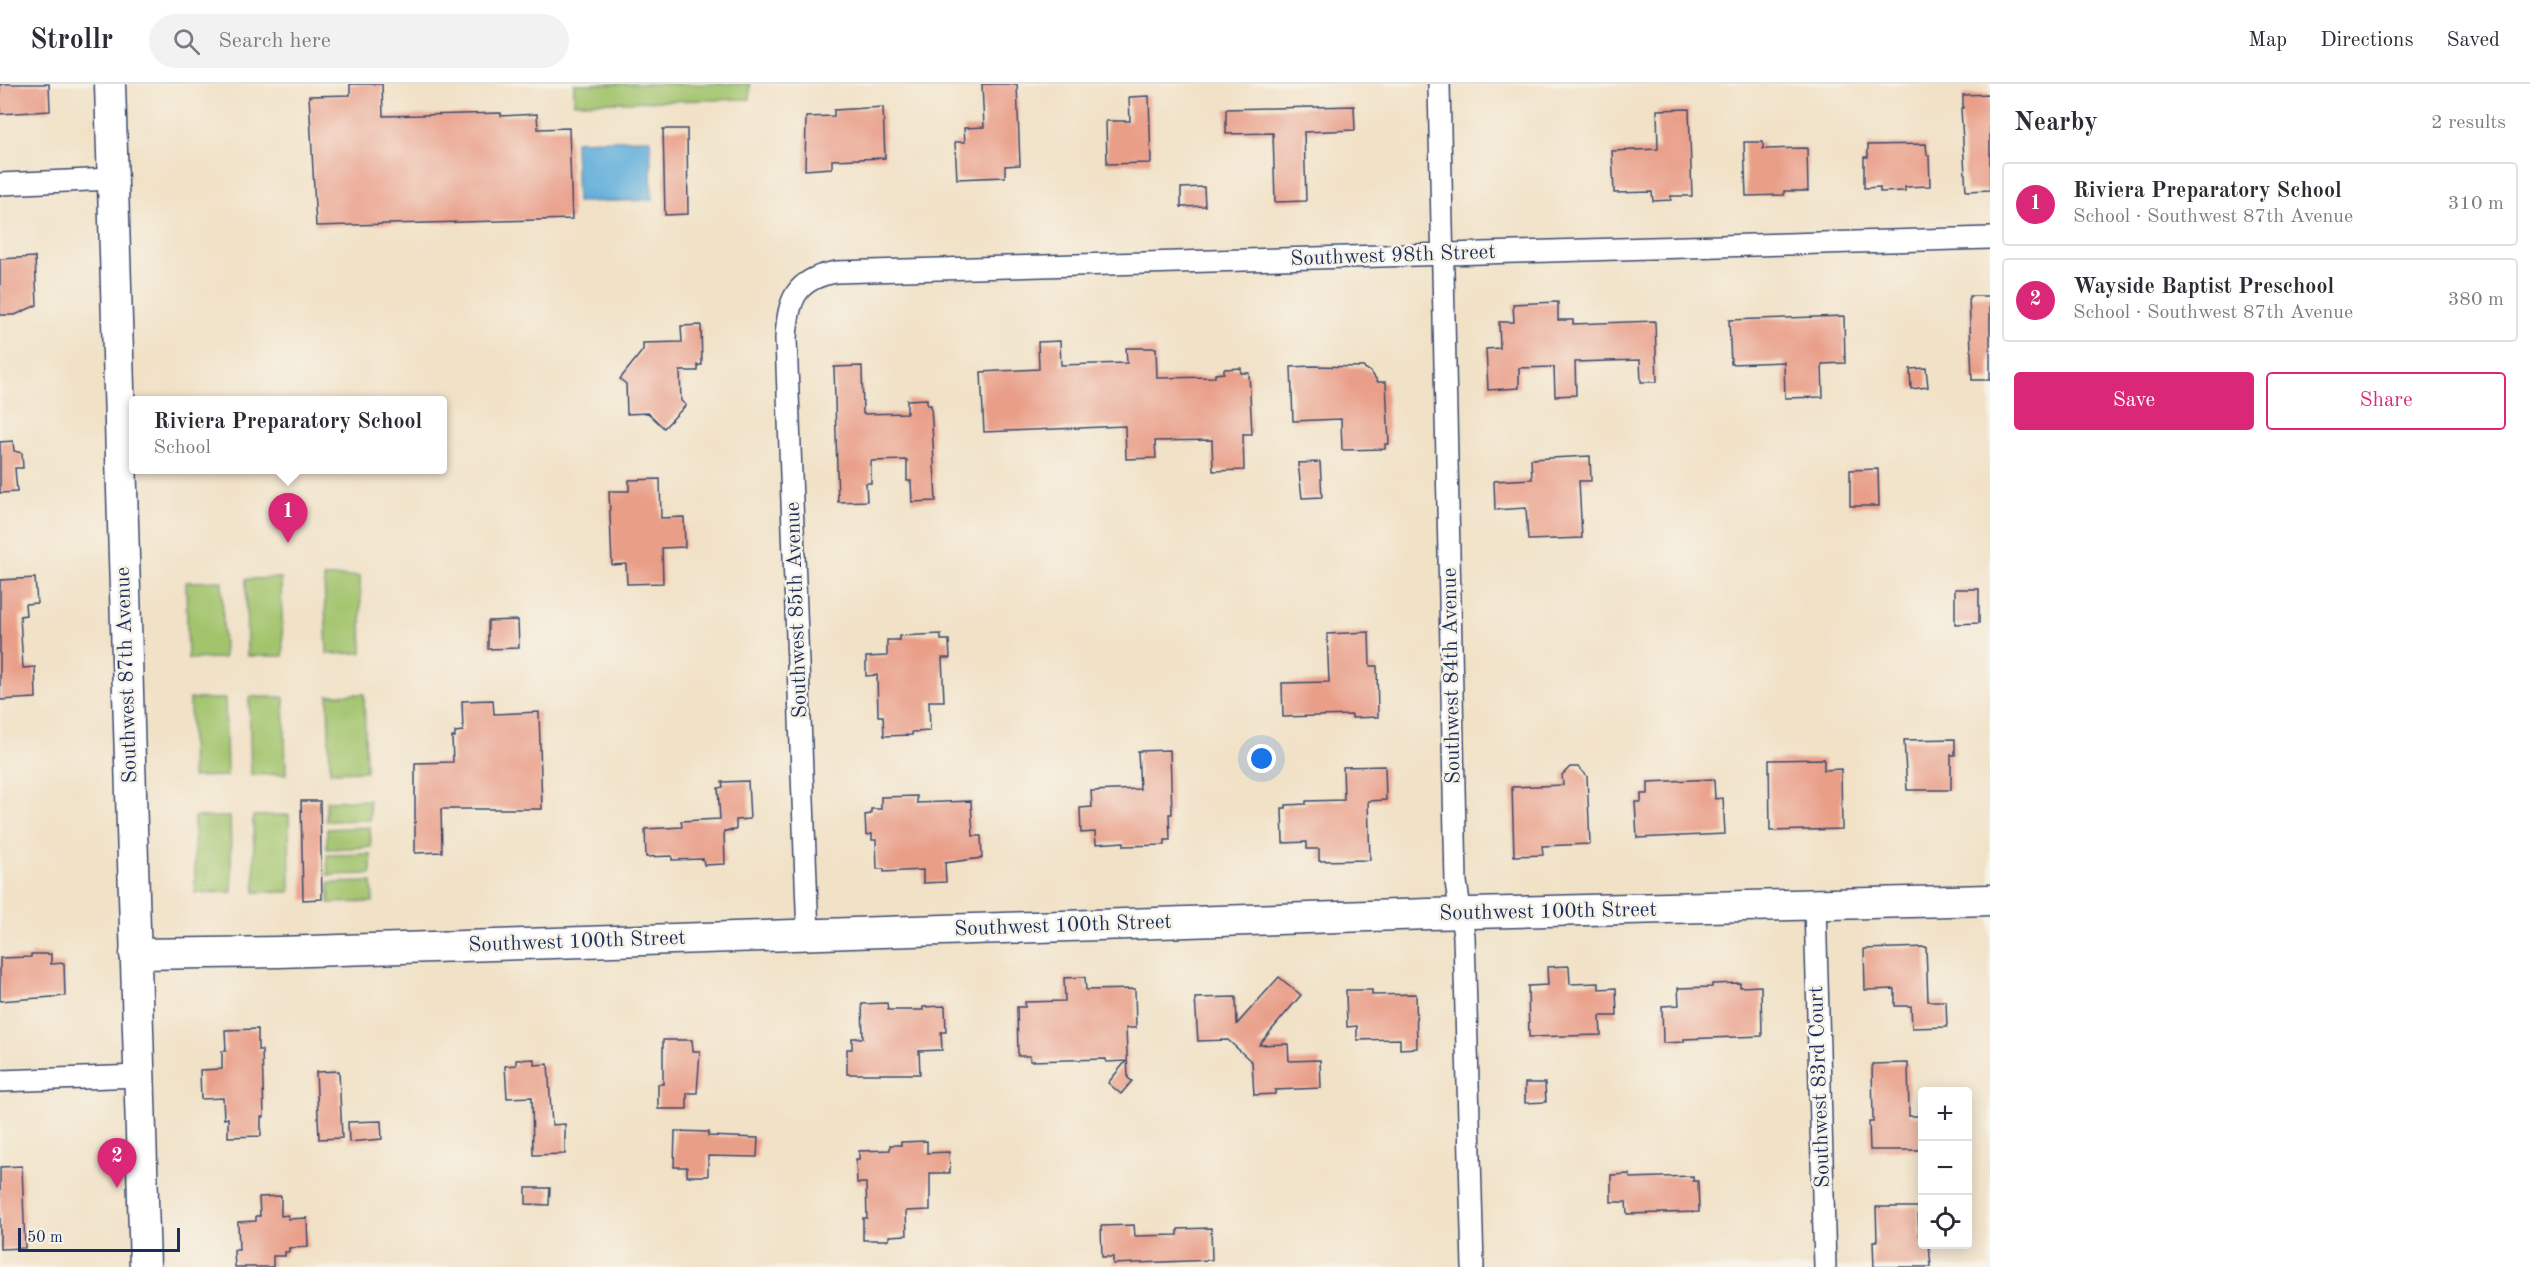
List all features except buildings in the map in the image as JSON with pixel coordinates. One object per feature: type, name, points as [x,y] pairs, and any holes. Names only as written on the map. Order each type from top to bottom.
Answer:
[{"type":"street","name":"Southwest 87th Avenue","points":[[110,84],[145,1267]]},
{"type":"street","name":"Southwest 84th Avenue","points":[[1439,84],[1456,882],[1464,936],[1473,1267]]},
{"type":"street","points":[[0,184],[112,179]]},
{"type":"street","name":"Southwest 98th Street","points":[[800,287],[808,280],[836,272],[1990,237]]},
{"type":"street","name":"Southwest 85th Avenue","points":[[800,287],[789,312],[786,339],[808,934]]},
{"type":"street","name":"Southwest 100th Street","points":[[135,954],[279,952],[1461,914],[1990,900]]},
{"type":"street","name":"Southwest 83rd Court","points":[[1815,906],[1825,1267]]},
{"type":"street","points":[[0,1081],[139,1076]]},
{"type":"green space","points":[[574,84],[750,84],[750,99],[574,103]]},
{"type":"green space","points":[[360,576],[362,653],[327,654],[324,577]]},
{"type":"green space","points":[[281,578],[283,656],[247,656],[246,579]]},
{"type":"green space","points":[[222,581],[224,658],[188,659],[186,582]]},
{"type":"green space","points":[[364,694],[366,771],[330,772],[328,695]]},
{"type":"green space","points":[[249,697],[284,697],[286,774],[251,775]]},
{"type":"green space","points":[[190,699],[225,699],[227,776],[192,777]]},
{"type":"green space","points":[[369,800],[370,820],[326,821],[326,801]]},
{"type":"green space","points":[[289,815],[290,892],[255,892],[253,816]]},
{"type":"green space","points":[[194,817],[230,817],[232,892],[195,893]]},
{"type":"green space","points":[[370,827],[371,847],[327,849],[327,829]]},
{"type":"green space","points":[[371,854],[371,874],[328,875],[327,855]]},
{"type":"green space","points":[[372,882],[373,902],[329,903],[329,883]]},
{"type":"water","points":[[650,139],[652,200],[577,202],[575,141]]},
{"type":"place","name":"Riviera Preparatory School","points":[[288,543]]},
{"type":"place","name":"Wayside Baptist Preschool","points":[[117,1188]]}]
